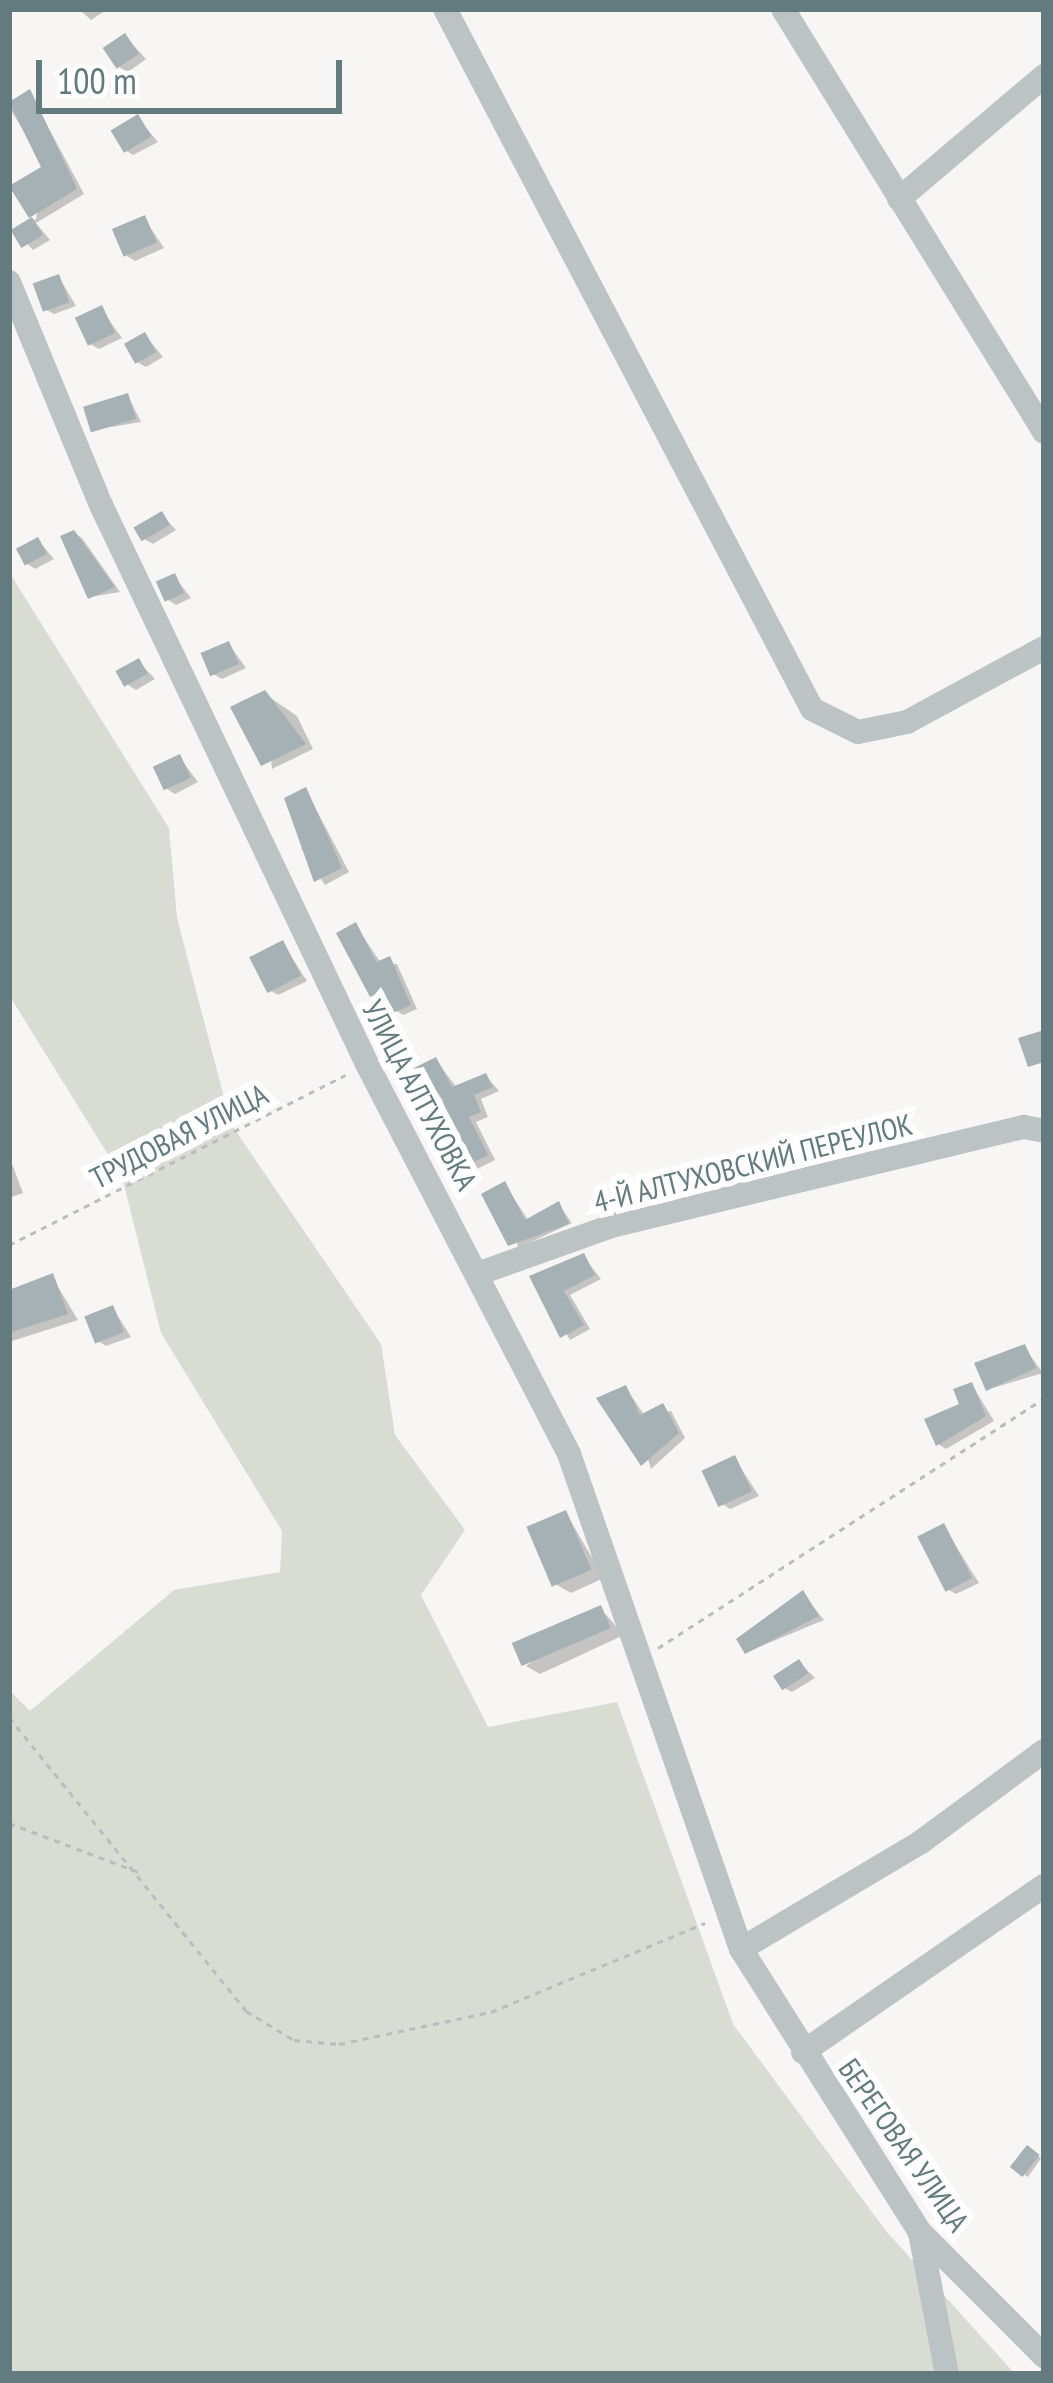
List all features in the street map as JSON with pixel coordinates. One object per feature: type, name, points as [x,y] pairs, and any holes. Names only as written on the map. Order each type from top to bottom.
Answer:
[{"type":"street","points":[[445,9],[812,709],[857,732],[907,722],[1044,648]]},
{"type":"street","points":[[783,9],[1044,432]]},
{"type":"street","points":[[899,200],[1044,76]]},
{"type":"street","name":"УЛИЦА АЛТУХОВКА","points":[[9,283],[101,505],[367,1064],[480,1273],[569,1454],[637,1661],[741,1949]]},
{"type":"street","name":"4-Й АЛТУХОВСКИЙ ПЕРЕУЛОК","points":[[480,1273],[615,1225],[1044,1131]]},
{"type":"street","points":[[741,1949],[921,1842],[1044,1751]]},
{"type":"street","points":[[803,2053],[1044,1886]]},
{"type":"street","name":"БЕРЕГОВАЯ УЛИЦА","points":[[741,1949],[919,2231],[1044,2356]]},
{"type":"street","points":[[919,2231],[947,2374]]},
{"type":"path","name":"ТРУДОВАЯ УЛИЦА","points":[[9,1245],[367,1064]]},
{"type":"path","points":[[637,1661],[1044,1398]]},
{"type":"path","points":[[9,1717],[142,1874],[246,2011],[294,2040],[339,2044],[555,1994],[728,1911]]},
{"type":"path","points":[[9,1823],[142,1874]]},
{"type":"shaded area","points":[[9,572],[169,828],[177,918],[231,1124],[381,1344],[395,1435],[465,1530],[421,1595],[488,1727],[617,1702],[733,2024],[886,2231],[1015,2374],[9,2374],[9,1690],[30,1711],[174,1590],[280,1572],[282,1531],[161,1333],[122,1177],[9,995]]},
{"type":"building","points":[[125,33],[139,54],[117,69],[103,48]]},
{"type":"building","points":[[30,89],[77,189],[29,218],[9,186],[41,167],[9,102]]},
{"type":"building","points":[[138,114],[151,136],[124,153],[111,130]]},
{"type":"building","points":[[145,215],[157,243],[124,257],[112,229]]},
{"type":"building","points":[[32,217],[43,235],[21,248],[11,230]]},
{"type":"building","points":[[59,274],[69,302],[43,312],[33,284]]},
{"type":"building","points":[[102,305],[115,333],[88,346],[75,318]]},
{"type":"building","points":[[145,332],[156,352],[135,364],[124,344]]},
{"type":"building","points":[[128,393],[136,419],[91,433],[83,407]]},
{"type":"building","points":[[162,511],[170,525],[141,541],[133,528]]},
{"type":"building","points":[[74,530],[115,587],[88,599],[60,536]]},
{"type":"building","points":[[38,537],[47,554],[25,566],[16,549]]},
{"type":"building","points":[[175,573],[184,593],[165,602],[156,582]]},
{"type":"building","points":[[229,641],[239,664],[210,676],[200,653]]},
{"type":"building","points":[[139,658],[148,674],[124,687],[115,671]]},
{"type":"building","points":[[265,690],[306,744],[261,766],[230,707]]},
{"type":"building","points":[[180,754],[191,778],[164,790],[153,767]]},
{"type":"building","points":[[306,787],[342,868],[314,882],[284,798]]},
{"type":"building","points":[[356,922],[376,962],[390,956],[411,1005],[393,1013],[384,991],[370,997],[336,933]]},
{"type":"building","points":[[283,940],[301,976],[267,993],[249,957]]},
{"type":"building","points":[[1044,1030],[1044,1062],[1028,1067],[1018,1038]]},
{"type":"building","points":[[436,1057],[452,1087],[486,1073],[493,1087],[474,1095],[481,1112],[469,1117],[488,1155],[466,1166],[440,1094],[430,1099],[414,1068]]},
{"type":"building","points":[[505,1181],[525,1220],[559,1201],[569,1224],[508,1246],[481,1194]]},
{"type":"building","points":[[584,1253],[595,1275],[564,1291],[584,1325],[560,1338],[529,1276]]},
{"type":"building","points":[[53,1273],[68,1314],[9,1333],[9,1290]]},
{"type":"building","points":[[113,1305],[124,1332],[95,1344],[84,1317]]},
{"type":"building","points":[[1025,1344],[1036,1368],[986,1391],[974,1363]]},
{"type":"building","points":[[972,1382],[986,1416],[936,1446],[924,1419],[959,1404],[953,1389]]},
{"type":"building","points":[[626,1385],[640,1415],[663,1403],[679,1433],[641,1466],[596,1398]]},
{"type":"building","points":[[735,1455],[752,1491],[718,1507],[701,1471]]},
{"type":"building","points":[[566,1510],[591,1570],[552,1587],[526,1527]]},
{"type":"building","points":[[944,1523],[972,1578],[945,1592],[917,1537]]},
{"type":"building","points":[[803,1590],[819,1616],[745,1654],[736,1639]]},
{"type":"building","points":[[601,1605],[611,1628],[521,1666],[512,1643]]},
{"type":"building","points":[[799,1659],[808,1673],[782,1690],[773,1676]]},
{"type":"building","points":[[1027,2145],[1040,2155],[1022,2177],[1010,2167]]}]
